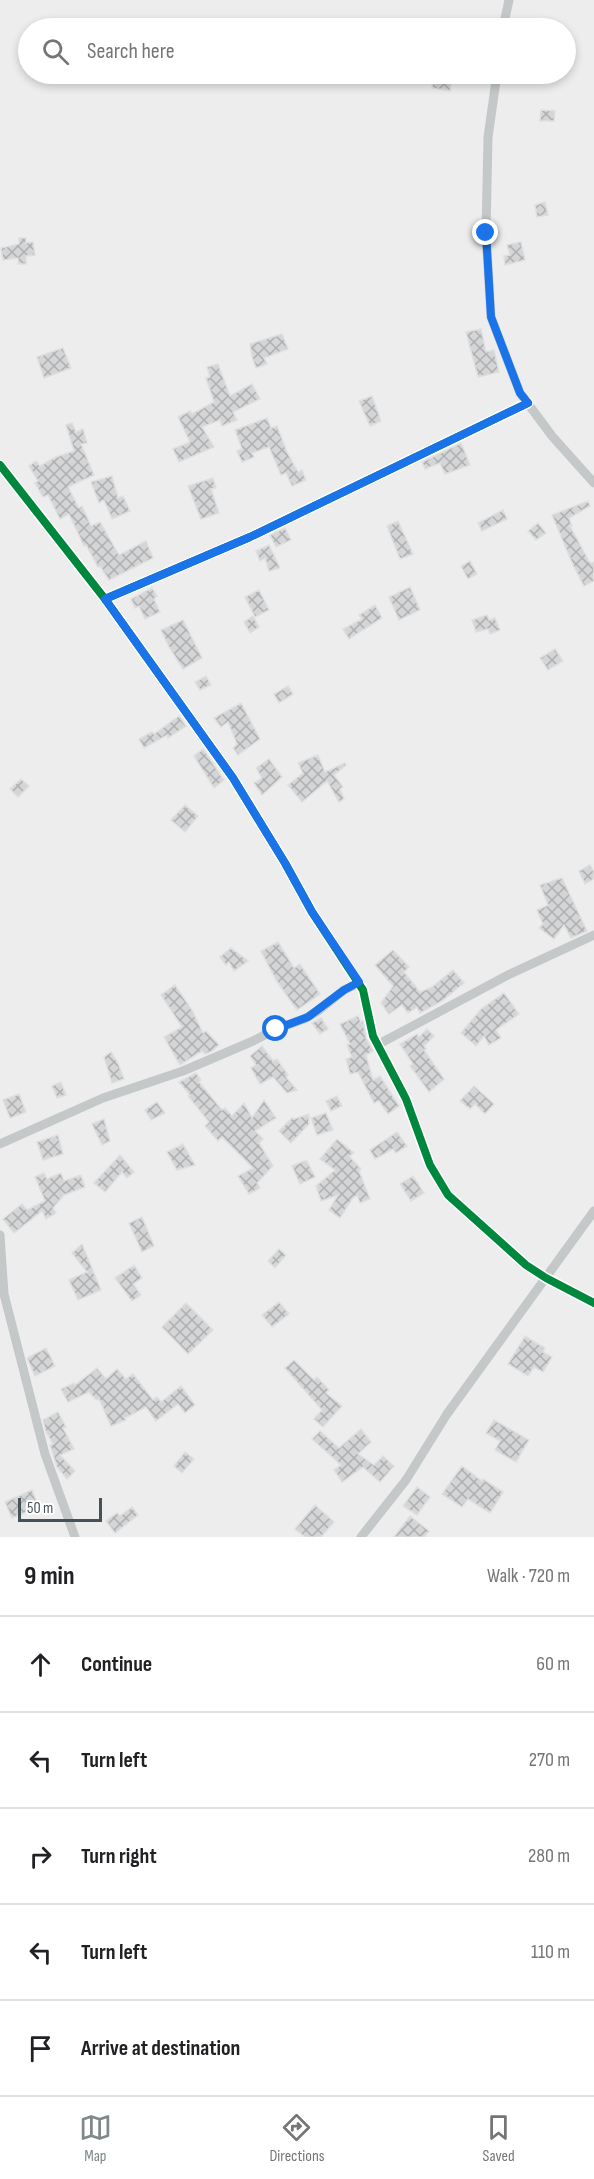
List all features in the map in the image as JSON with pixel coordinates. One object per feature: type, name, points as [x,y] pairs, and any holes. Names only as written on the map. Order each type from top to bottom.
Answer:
[{"type":"street","points":[[505,18],[509,0]]},
{"type":"street","points":[[496,84],[488,137],[486,233],[491,317],[520,393],[552,436],[594,483]]},
{"type":"street","points":[[105,599],[250,537],[528,403]]},
{"type":"street","points":[[0,465],[105,599],[233,778],[312,912],[359,982],[363,990],[373,1036],[406,1099],[430,1165],[448,1195],[526,1265],[594,1303]]},
{"type":"street","points":[[379,1044],[508,975],[594,935]]},
{"type":"street","points":[[0,1144],[103,1098],[183,1071],[276,1029],[304,1019],[359,982]]},
{"type":"street","points":[[361,1537],[406,1480],[447,1414],[594,1211]]},
{"type":"street","points":[[0,1235],[4,1294],[45,1454],[75,1537]]},
{"type":"building","points":[[433,84],[451,84],[450,91],[432,88]]},
{"type":"building","points":[[541,110],[555,111],[554,121],[540,121]]},
{"type":"building","points":[[545,202],[548,215],[537,217],[535,205]]},
{"type":"building","points":[[19,238],[26,238],[26,243],[33,242],[35,255],[26,256],[26,264],[18,264],[18,258],[3,260],[1,248],[19,244]]},
{"type":"building","points":[[521,242],[525,260],[505,265],[504,256],[510,255],[507,245]]},
{"type":"building","points":[[481,329],[486,352],[494,350],[499,372],[478,377],[466,332]]},
{"type":"building","points":[[282,334],[288,349],[264,358],[267,364],[256,368],[250,344]]},
{"type":"building","points":[[63,348],[71,368],[44,378],[37,357]]},
{"type":"building","points":[[218,364],[230,396],[252,384],[260,399],[233,412],[237,420],[222,426],[220,420],[202,427],[214,447],[179,462],[173,449],[190,442],[178,417],[190,411],[192,414],[214,402],[206,378],[210,377],[207,367]]},
{"type":"building","points":[[372,396],[381,421],[370,426],[359,401]]},
{"type":"building","points":[[267,418],[271,428],[277,426],[287,452],[298,472],[302,470],[306,480],[292,486],[286,473],[281,475],[269,447],[252,453],[254,457],[242,462],[237,451],[242,449],[235,430]]},
{"type":"building","points":[[72,423],[76,432],[83,429],[87,443],[81,444],[94,475],[68,487],[79,508],[82,506],[91,526],[100,522],[119,555],[146,541],[153,558],[109,580],[100,566],[98,567],[86,545],[84,546],[69,514],[60,519],[48,495],[43,497],[35,483],[38,481],[29,466],[36,461],[40,466],[74,451],[66,425]]},
{"type":"building","points":[[461,443],[470,465],[445,474],[440,463],[425,469],[422,462]]},
{"type":"building","points":[[112,476],[118,498],[123,496],[130,511],[112,519],[104,500],[99,503],[91,482]]},
{"type":"building","points":[[213,478],[216,488],[211,489],[219,513],[201,519],[188,486]]},
{"type":"building","points":[[588,501],[590,506],[569,518],[572,526],[570,526],[590,563],[594,562],[594,581],[584,586],[552,515]]},
{"type":"building","points":[[503,510],[507,519],[482,531],[478,523]]},
{"type":"building","points":[[398,521],[413,554],[400,559],[387,526]]},
{"type":"building","points":[[538,523],[546,533],[536,540],[528,531]]},
{"type":"building","points":[[285,528],[291,540],[276,547],[270,535]]},
{"type":"building","points":[[269,545],[280,568],[269,571],[265,558],[260,561],[256,551]]},
{"type":"building","points":[[470,561],[477,574],[468,579],[461,566]]},
{"type":"building","points":[[410,587],[420,610],[399,620],[389,597]]},
{"type":"building","points":[[152,588],[157,596],[154,599],[160,612],[145,619],[139,606],[135,608],[131,599]]},
{"type":"building","points":[[259,590],[269,610],[255,617],[245,597]]},
{"type":"building","points":[[375,605],[382,618],[349,639],[343,629],[362,619],[359,615]]},
{"type":"building","points":[[487,615],[489,620],[495,618],[500,630],[490,634],[488,629],[476,632],[472,620]]},
{"type":"building","points":[[253,616],[259,627],[250,633],[244,622]]},
{"type":"building","points":[[183,620],[202,658],[183,669],[161,630]]},
{"type":"building","points":[[555,649],[563,661],[548,670],[540,658]]},
{"type":"building","points":[[206,676],[211,685],[200,690],[195,682]]},
{"type":"building","points":[[288,686],[293,694],[279,703],[274,694]]},
{"type":"building","points":[[241,703],[260,739],[238,755],[233,748],[237,744],[228,722],[221,727],[214,718]]},
{"type":"building","points":[[179,716],[186,726],[168,738],[167,735],[144,748],[139,739],[152,732],[154,734]]},
{"type":"building","points":[[203,749],[224,780],[214,788],[194,756]]},
{"type":"building","points":[[318,755],[325,772],[345,763],[346,765],[334,775],[343,787],[340,789],[344,799],[339,802],[327,781],[302,802],[288,785],[303,773],[298,763]]},
{"type":"building","points":[[269,759],[282,777],[262,795],[254,783],[262,778],[256,768]]},
{"type":"building","points":[[21,779],[29,786],[18,797],[10,789]]},
{"type":"building","points":[[185,805],[198,816],[185,832],[171,820]]},
{"type":"building","points":[[590,865],[594,872],[594,879],[585,884],[579,871]]},
{"type":"building","points":[[562,878],[587,931],[571,938],[564,925],[554,939],[539,928],[543,924],[537,910],[548,905],[540,885]]},
{"type":"building","points":[[278,942],[294,968],[300,964],[320,994],[297,1010],[276,980],[261,951]]},
{"type":"building","points":[[231,948],[248,961],[234,971],[229,962],[226,965],[220,957]]},
{"type":"building","points":[[393,950],[409,967],[404,972],[420,992],[432,987],[453,970],[464,983],[442,1001],[420,1013],[417,1007],[408,1013],[402,1005],[389,1014],[381,1003],[393,986],[375,965]]},
{"type":"building","points":[[175,985],[192,1010],[203,1033],[206,1031],[219,1045],[205,1054],[202,1051],[180,1065],[164,1037],[182,1027],[161,995]]},
{"type":"building","points":[[504,993],[519,1014],[496,1030],[501,1038],[489,1045],[484,1036],[476,1046],[461,1033],[481,1009]]},
{"type":"building","points":[[358,1016],[361,1022],[363,1021],[366,1038],[373,1051],[366,1055],[373,1080],[380,1076],[399,1106],[388,1114],[379,1101],[374,1103],[358,1072],[350,1074],[346,1059],[352,1057],[347,1045],[350,1044],[340,1024]]},
{"type":"building","points":[[321,1018],[328,1029],[320,1034],[312,1023]]},
{"type":"building","points":[[427,1029],[434,1036],[424,1046],[426,1049],[424,1050],[444,1079],[429,1092],[410,1066],[413,1064],[400,1044],[417,1034],[419,1037]]},
{"type":"building","points":[[262,1046],[273,1061],[277,1059],[288,1075],[286,1077],[297,1090],[287,1093],[273,1077],[260,1084],[251,1068],[256,1065],[250,1056]]},
{"type":"building","points":[[111,1052],[124,1079],[112,1083],[104,1057]]},
{"type":"building","points":[[196,1073],[201,1080],[199,1082],[222,1110],[225,1108],[232,1116],[244,1103],[252,1118],[264,1100],[276,1118],[255,1131],[263,1139],[259,1143],[273,1166],[257,1183],[260,1188],[249,1194],[238,1176],[253,1168],[222,1137],[218,1141],[205,1126],[209,1122],[179,1082]]},
{"type":"building","points":[[61,1082],[66,1095],[57,1098],[52,1086]]},
{"type":"building","points":[[474,1086],[494,1104],[485,1114],[475,1104],[470,1109],[460,1101]]},
{"type":"building","points":[[19,1094],[26,1112],[10,1118],[3,1100]]},
{"type":"building","points":[[337,1096],[342,1106],[331,1111],[326,1101]]},
{"type":"building","points":[[157,1102],[165,1113],[151,1120],[145,1110]]},
{"type":"building","points":[[326,1113],[333,1130],[317,1135],[311,1118]]},
{"type":"building","points":[[309,1114],[309,1124],[291,1143],[279,1131],[292,1118]]},
{"type":"building","points":[[104,1119],[110,1141],[102,1145],[92,1124]]},
{"type":"building","points":[[397,1132],[407,1146],[396,1153],[393,1149],[375,1159],[370,1150]]},
{"type":"building","points":[[58,1135],[63,1154],[43,1160],[37,1142]]},
{"type":"building","points":[[337,1139],[354,1153],[349,1156],[361,1169],[359,1171],[370,1199],[360,1203],[357,1195],[340,1218],[329,1210],[338,1195],[321,1201],[316,1186],[335,1170],[320,1159]]},
{"type":"building","points":[[183,1144],[195,1165],[177,1170],[167,1152]]},
{"type":"building","points":[[120,1155],[134,1172],[127,1178],[122,1172],[105,1192],[94,1183]]},
{"type":"building","points":[[307,1161],[315,1177],[300,1184],[292,1166]]},
{"type":"building","points":[[44,1173],[47,1179],[61,1173],[64,1181],[81,1175],[85,1187],[64,1195],[53,1208],[56,1213],[46,1219],[42,1211],[14,1233],[3,1219],[22,1204],[27,1210],[45,1201],[35,1177]]},
{"type":"building","points":[[413,1176],[424,1193],[411,1201],[400,1184]]},
{"type":"building","points":[[142,1217],[154,1246],[142,1252],[129,1223]]},
{"type":"building","points":[[82,1244],[101,1290],[78,1300],[69,1280],[87,1272],[72,1253]]},
{"type":"building","points":[[279,1249],[286,1255],[275,1268],[268,1261]]},
{"type":"building","points":[[134,1265],[142,1278],[133,1284],[141,1295],[132,1301],[115,1278]]},
{"type":"building","points":[[279,1302],[289,1314],[272,1327],[262,1315]]},
{"type":"building","points":[[186,1303],[213,1330],[188,1354],[162,1327]]},
{"type":"building","points":[[525,1336],[545,1348],[543,1352],[552,1357],[543,1372],[534,1367],[528,1376],[508,1364]]},
{"type":"building","points":[[46,1348],[55,1366],[35,1376],[27,1358]]},
{"type":"building","points":[[294,1360],[314,1380],[317,1377],[329,1390],[326,1393],[342,1406],[323,1427],[314,1419],[322,1410],[285,1368]]},
{"type":"building","points":[[97,1368],[106,1379],[117,1369],[126,1379],[133,1374],[153,1400],[157,1397],[161,1402],[181,1386],[195,1405],[185,1413],[178,1404],[156,1421],[146,1407],[125,1418],[126,1420],[111,1426],[99,1399],[96,1400],[89,1392],[68,1402],[61,1389],[74,1383],[75,1385]]},
{"type":"building","points":[[58,1412],[74,1449],[60,1455],[75,1471],[67,1479],[57,1467],[50,1445],[53,1444],[46,1432],[43,1420]]},
{"type":"building","points":[[494,1420],[529,1440],[516,1462],[495,1450],[500,1441],[486,1433]]},
{"type":"building","points":[[361,1429],[371,1442],[358,1454],[374,1465],[383,1456],[394,1466],[380,1482],[363,1467],[342,1482],[334,1470],[341,1465],[312,1439],[320,1431],[339,1448]]},
{"type":"building","points":[[185,1452],[194,1459],[182,1473],[174,1466]]},
{"type":"building","points":[[462,1466],[482,1481],[483,1479],[503,1492],[490,1513],[468,1499],[462,1507],[442,1494]]},
{"type":"building","points":[[417,1487],[430,1497],[417,1515],[403,1506]]},
{"type":"building","points":[[32,1490],[39,1507],[12,1518],[5,1502]]},
{"type":"building","points":[[315,1505],[334,1522],[321,1537],[305,1537],[295,1529]]},
{"type":"building","points":[[132,1507],[138,1515],[115,1533],[106,1521],[117,1513],[120,1516]]},
{"type":"building","points":[[410,1516],[429,1531],[424,1537],[394,1537]]},
{"type":"cycle path","points":[[105,599],[250,537],[528,403]]},
{"type":"cycle path","points":[[0,465],[105,599],[233,778],[312,912],[363,990],[373,1036],[406,1099],[430,1165],[448,1195],[526,1265],[594,1303]]},
{"type":"route","points":[[276,1029],[308,1017],[344,990],[359,982],[312,912],[233,778],[105,599],[250,537],[528,403],[520,393],[491,317],[486,233]]}]
